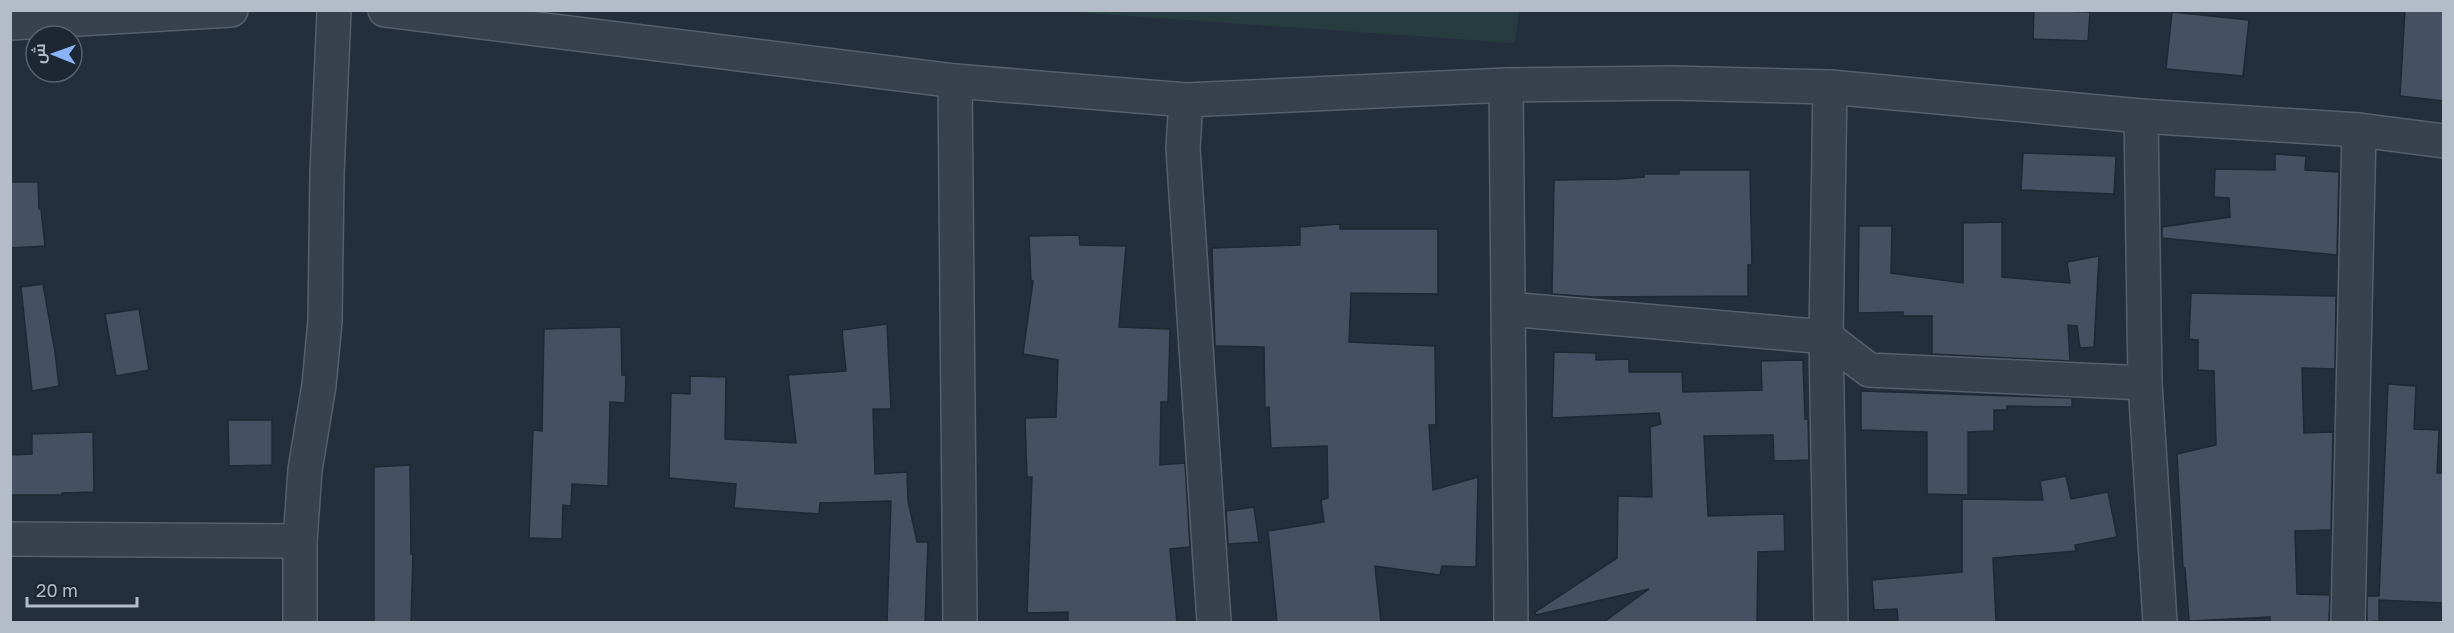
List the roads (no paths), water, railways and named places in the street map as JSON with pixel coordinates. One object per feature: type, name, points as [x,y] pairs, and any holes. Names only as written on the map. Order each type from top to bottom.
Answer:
[{"type":"street","points":[[10,23],[231,10]]},
{"type":"street","points":[[300,622],[300,541],[305,470],[319,385],[325,321],[327,174],[334,10]]},
{"type":"street","points":[[385,10],[956,81],[1186,100],[1506,85],[1672,83],[1830,87],[2141,116],[2359,130],[2444,141]]},
{"type":"street","points":[[956,81],[960,622]]},
{"type":"street","points":[[1506,85],[1511,622]]},
{"type":"street","points":[[1830,87],[1826,337],[1831,622]]},
{"type":"street","points":[[1186,100],[1183,148],[1214,622]]},
{"type":"street","points":[[2141,116],[2145,383],[2160,622]]},
{"type":"street","points":[[2348,622],[2359,130]]},
{"type":"street","points":[[1509,309],[1826,337],[1869,370],[2145,383]]},
{"type":"street","points":[[10,539],[300,541]]}]
